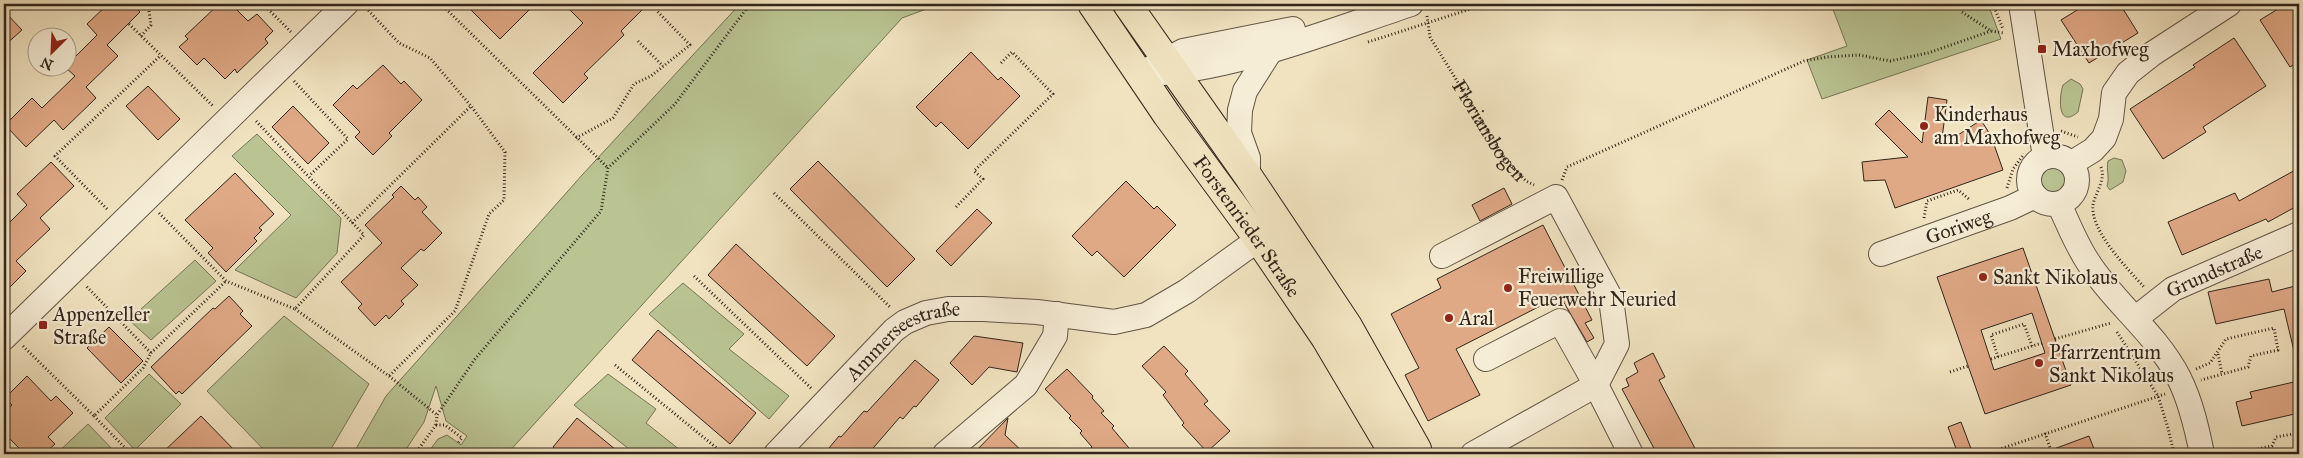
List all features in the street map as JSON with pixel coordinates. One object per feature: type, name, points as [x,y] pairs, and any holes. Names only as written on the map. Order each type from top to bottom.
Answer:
[{"type":"main road","name":"Forstenrieder Straße","points":[[1092,4],[1167,115],[1348,326],[1418,454]]},
{"type":"main road","name":"Forstenrieder Straße","points":[[1127,4],[1248,176],[1269,232],[1326,339],[1394,454]]},
{"type":"street","points":[[6,335],[346,4]]},
{"type":"street","points":[[2021,4],[2045,156]]},
{"type":"street","points":[[2072,163],[2093,150],[2104,138],[2112,119],[2114,93],[2128,73],[2152,54],[2229,4]]},
{"type":"street","points":[[1170,66],[1183,51],[1204,46],[1388,12],[1419,9]]},
{"type":"street","points":[[1141,75],[1170,66],[1207,67],[1270,50],[1388,12]]},
{"type":"street","points":[[1248,176],[1248,158],[1239,133],[1240,110],[1245,91],[1270,50]]},
{"type":"street","points":[[2045,156],[2059,156],[2072,163],[2076,170],[2077,187],[2073,195],[2059,204],[2044,203],[2035,196],[2030,186],[2031,169],[2036,162],[2045,156]]},
{"type":"street","name":"Goriweg","points":[[1895,247],[2010,208],[2035,196]]},
{"type":"street","points":[[1442,256],[1556,198],[1611,298],[1617,344],[1596,385],[1473,454]]},
{"type":"street","points":[[2059,204],[2088,262],[2159,347],[2194,384],[2202,454]]},
{"type":"street","name":"Ammerseestraße","points":[[783,452],[826,402],[905,322],[926,313],[983,308],[1057,314],[1114,322],[1146,315],[1187,291],[1269,232]]},
{"type":"street","name":"Grundstraße","points":[[2136,318],[2172,289],[2299,234]]},
{"type":"street","points":[[959,450],[1026,385],[1055,336],[1057,314]]},
{"type":"street","points":[[1486,359],[1560,321],[1596,385],[1630,454]]},
{"type":"path","points":[[141,36],[151,25],[148,4]]},
{"type":"path","points":[[263,4],[304,46]]},
{"type":"path","points":[[362,4],[399,43],[430,58],[471,106],[505,152],[504,200],[489,214],[455,311],[389,376]]},
{"type":"path","points":[[441,4],[483,43],[608,168]]},
{"type":"path","points":[[416,454],[436,425],[437,415],[476,359],[601,210],[608,168],[675,104],[750,4]]},
{"type":"path","points":[[1364,44],[1486,4]]},
{"type":"path","name":"Floriansbogen","points":[[1419,9],[1428,23],[1430,37],[1505,159],[1526,181],[1556,198]]},
{"type":"path","points":[[576,138],[613,118],[634,84],[651,76],[690,45],[657,11]]},
{"type":"path","points":[[1962,12],[1991,31],[2004,33]]},
{"type":"path","points":[[129,24],[160,56],[234,113],[308,176],[364,235],[295,310]]},
{"type":"path","points":[[1556,198],[1567,167],[1804,61],[1826,56],[1859,55],[1890,61],[1928,53],[1991,31]]},
{"type":"path","points":[[638,41],[663,66]]},
{"type":"path","points":[[956,207],[983,179],[974,171],[1053,94],[1012,52],[1001,63]]},
{"type":"path","points":[[121,223],[55,156],[160,56]]},
{"type":"path","points":[[282,68],[348,139],[308,176]]},
{"type":"path","points":[[352,223],[471,106]]},
{"type":"path","points":[[2041,129],[2055,129],[2073,134],[2093,150],[2102,170],[2101,184],[2093,207],[2095,218],[2117,257],[2156,301]]},
{"type":"path","points":[[1927,201],[1958,190],[1966,197]]},
{"type":"path","points":[[774,193],[905,322]]},
{"type":"path","points":[[146,199],[226,281],[295,310],[389,376],[437,415]]},
{"type":"path","points":[[71,272],[151,353]]},
{"type":"path","points":[[694,276],[826,402]]},
{"type":"path","points":[[94,416],[143,368],[151,353],[226,281]]},
{"type":"path","points":[[2054,339],[2111,323]]},
{"type":"path","points":[[1998,357],[1991,335],[2007,329],[2024,324],[2032,346]]},
{"type":"path","points":[[1985,454],[2222,374],[2248,367],[2251,356],[2278,350],[2274,328],[2226,339],[2218,354],[2207,366]]},
{"type":"path","points":[[6,335],[94,416],[131,454]]},
{"type":"path","points":[[1991,359],[2042,343]]},
{"type":"path","points":[[2218,354],[2222,374]]},
{"type":"path","points":[[615,365],[724,454]]},
{"type":"path","points":[[1950,372],[1968,366]]},
{"type":"path","points":[[436,425],[445,425],[461,440]]},
{"type":"path","points":[[2234,454],[2272,446],[2276,437],[2299,433]]},
{"type":"path","points":[[2045,434],[2052,454]]},
{"type":"path","points":[[534,449],[540,454]]},
{"type":"green space","points":[[740,4],[940,4],[902,18],[507,454],[427,454],[438,439],[447,435],[461,445],[467,436],[446,421],[436,386],[424,422],[403,454],[353,454],[386,396],[583,174]]},
{"type":"green space","points":[[1831,4],[1988,4],[2001,39],[1822,99],[1807,60],[1847,46]]},
{"type":"green space","points":[[2071,79],[2080,84],[2083,89],[2078,112],[2066,117],[2063,114],[2060,103],[2063,85]]},
{"type":"green space","points":[[257,134],[341,218],[337,253],[296,298],[235,270],[291,215],[232,156]]},
{"type":"green space","points":[[2114,158],[2122,160],[2126,171],[2123,182],[2110,190],[2107,186],[2108,161]]},
{"type":"green space","points":[[2053,168],[2058,169],[2064,175],[2064,185],[2058,191],[2053,192],[2048,191],[2042,185],[2041,180],[2042,175],[2048,169]]},
{"type":"green space","points":[[195,260],[216,281],[151,340],[129,320]]},
{"type":"green space","points":[[683,283],[744,334],[729,349],[789,396],[769,419],[649,314]]},
{"type":"green space","points":[[284,316],[369,384],[328,454],[268,454],[207,391]]},
{"type":"green space","points":[[149,374],[181,404],[135,450],[105,418]]},
{"type":"green space","points":[[608,374],[656,409],[646,423],[685,454],[635,454],[574,405]]},
{"type":"green space","points":[[88,424],[117,454],[56,454]]},
{"type":"building","points":[[108,4],[132,4],[140,12],[107,45],[118,56],[86,87],[96,98],[63,130],[54,120],[26,147],[5,125],[32,98],[42,108],[73,78],[78,78],[78,54],[97,35],[87,24]]},
{"type":"building","points":[[219,4],[231,4],[248,21],[257,14],[273,31],[265,39],[268,43],[237,73],[235,69],[225,79],[204,58],[197,65],[179,47],[188,39],[185,36]]},
{"type":"building","points":[[465,4],[535,4],[500,39]]},
{"type":"building","points":[[564,4],[648,4],[621,31],[624,35],[584,74],[588,78],[563,103],[533,73],[583,23]]},
{"type":"building","points":[[2087,4],[2120,4],[2138,33],[2089,63],[2061,20]]},
{"type":"building","points":[[2286,4],[2299,4],[2299,62],[2290,67],[2260,20]]},
{"type":"building","points":[[4,11],[22,30],[4,46]]},
{"type":"building","points":[[2234,38],[2266,86],[2203,127],[2206,132],[2163,159],[2130,109],[2195,67],[2193,65]]},
{"type":"building","points":[[971,52],[998,80],[1001,77],[1020,96],[968,149],[941,122],[936,127],[916,107]]},
{"type":"building","points":[[383,65],[401,84],[404,81],[422,100],[389,133],[392,136],[373,155],[355,137],[360,132],[333,105],[353,85],[357,89]]},
{"type":"building","points":[[148,86],[180,119],[158,140],[126,106]]},
{"type":"building","points":[[1928,97],[1947,100],[1941,146],[1981,120],[1991,136],[2003,170],[1895,208],[1885,180],[1864,181],[1862,162],[1908,157],[1875,124],[1889,110],[1922,143]]},
{"type":"building","points":[[293,106],[329,143],[308,164],[272,127]]},
{"type":"building","points":[[818,161],[915,259],[887,287],[790,189]]},
{"type":"building","points":[[51,162],[74,186],[40,218],[50,229],[16,261],[26,271],[4,293],[4,228],[27,205],[17,194]]},
{"type":"building","points":[[2299,168],[2299,205],[2268,222],[2266,219],[2182,255],[2168,222],[2235,193],[2239,201]]},
{"type":"building","points":[[235,173],[274,214],[259,228],[262,230],[254,238],[257,241],[226,272],[208,253],[213,248],[185,220]]},
{"type":"building","points":[[1126,181],[1154,209],[1157,206],[1176,225],[1124,277],[1097,251],[1092,256],[1072,236]]},
{"type":"building","points":[[401,186],[415,200],[418,197],[427,207],[422,212],[442,233],[424,251],[421,249],[401,268],[418,285],[401,301],[404,304],[389,319],[386,315],[375,326],[358,308],[362,304],[341,282],[382,243],[365,225],[394,197],[392,195]]},
{"type":"building","points":[[1504,188],[1512,204],[1480,221],[1472,205]]},
{"type":"building","points":[[977,209],[992,223],[951,266],[936,251]]},
{"type":"building","points":[[1543,225],[1592,320],[1585,323],[1594,338],[1587,342],[1560,296],[1456,349],[1480,395],[1428,421],[1405,375],[1419,368],[1391,314],[1441,288],[1437,279]]},
{"type":"building","points":[[736,244],[835,336],[807,366],[708,275]]},
{"type":"building","points":[[2023,248],[2071,385],[1985,414],[1937,277]],"holes":[[[2032,313],[2045,353],[1994,370],[1981,330]]]},
{"type":"building","points":[[2269,279],[2272,292],[2299,285],[2299,350],[2294,351],[2284,309],[2216,324],[2208,292]]},
{"type":"building","points":[[229,296],[243,311],[240,314],[252,326],[182,394],[179,391],[176,394],[151,367],[213,308],[215,309]]},
{"type":"building","points":[[109,327],[143,361],[121,383],[87,348]]},
{"type":"building","points":[[658,330],[756,413],[730,444],[632,360]]},
{"type":"building","points":[[974,336],[1023,343],[1017,372],[989,367],[972,385],[950,363]]},
{"type":"building","points":[[1164,346],[1188,371],[1185,374],[1208,401],[1204,404],[1230,431],[1207,452],[1182,425],[1184,423],[1163,395],[1166,392],[1142,366]]},
{"type":"building","points":[[1653,353],[1665,377],[1659,380],[1698,454],[1657,454],[1622,389],[1629,386],[1626,379],[1638,372],[1634,363]]},
{"type":"building","points":[[915,360],[939,380],[916,407],[914,406],[903,419],[900,417],[868,454],[824,454],[839,436],[841,437],[864,411],[867,412]]},
{"type":"building","points":[[1067,369],[1093,396],[1092,398],[1104,411],[1101,413],[1114,426],[1112,428],[1134,454],[1084,454],[1092,447],[1080,433],[1082,431],[1069,418],[1071,416],[1045,389]]},
{"type":"building","points":[[27,376],[51,401],[56,396],[73,413],[48,437],[55,444],[44,454],[25,454],[4,433],[4,412],[12,405],[5,398]]},
{"type":"building","points":[[2294,382],[2297,394],[2299,393],[2299,413],[2242,426],[2236,402],[2252,398],[2250,392]]},
{"type":"building","points":[[201,416],[238,454],[161,454]]},
{"type":"building","points":[[577,418],[621,454],[561,454],[553,447]]},
{"type":"building","points":[[1008,418],[1005,435],[1025,454],[973,454]]},
{"type":"building","points":[[1961,422],[1973,454],[1958,454],[1948,427]]},
{"type":"building","points":[[2089,436],[2096,454],[2043,454],[2043,453]]},
{"type":"place","name":"Maxhofweg","points":[[2042,49]]},
{"type":"place","name":"Kinderhaus am Maxhofweg","points":[[1924,126]]},
{"type":"place","name":"Sankt Nikolaus","points":[[1983,277]]},
{"type":"place","name":"Freiwillige Feuerwehr Neuried","points":[[1508,288]]},
{"type":"place","name":"Aral","points":[[1449,318]]},
{"type":"place","name":"Appenzeller Straße","points":[[43,325]]},
{"type":"place","name":"Pfarrzentrum Sankt Nikolaus","points":[[2039,363]]}]
